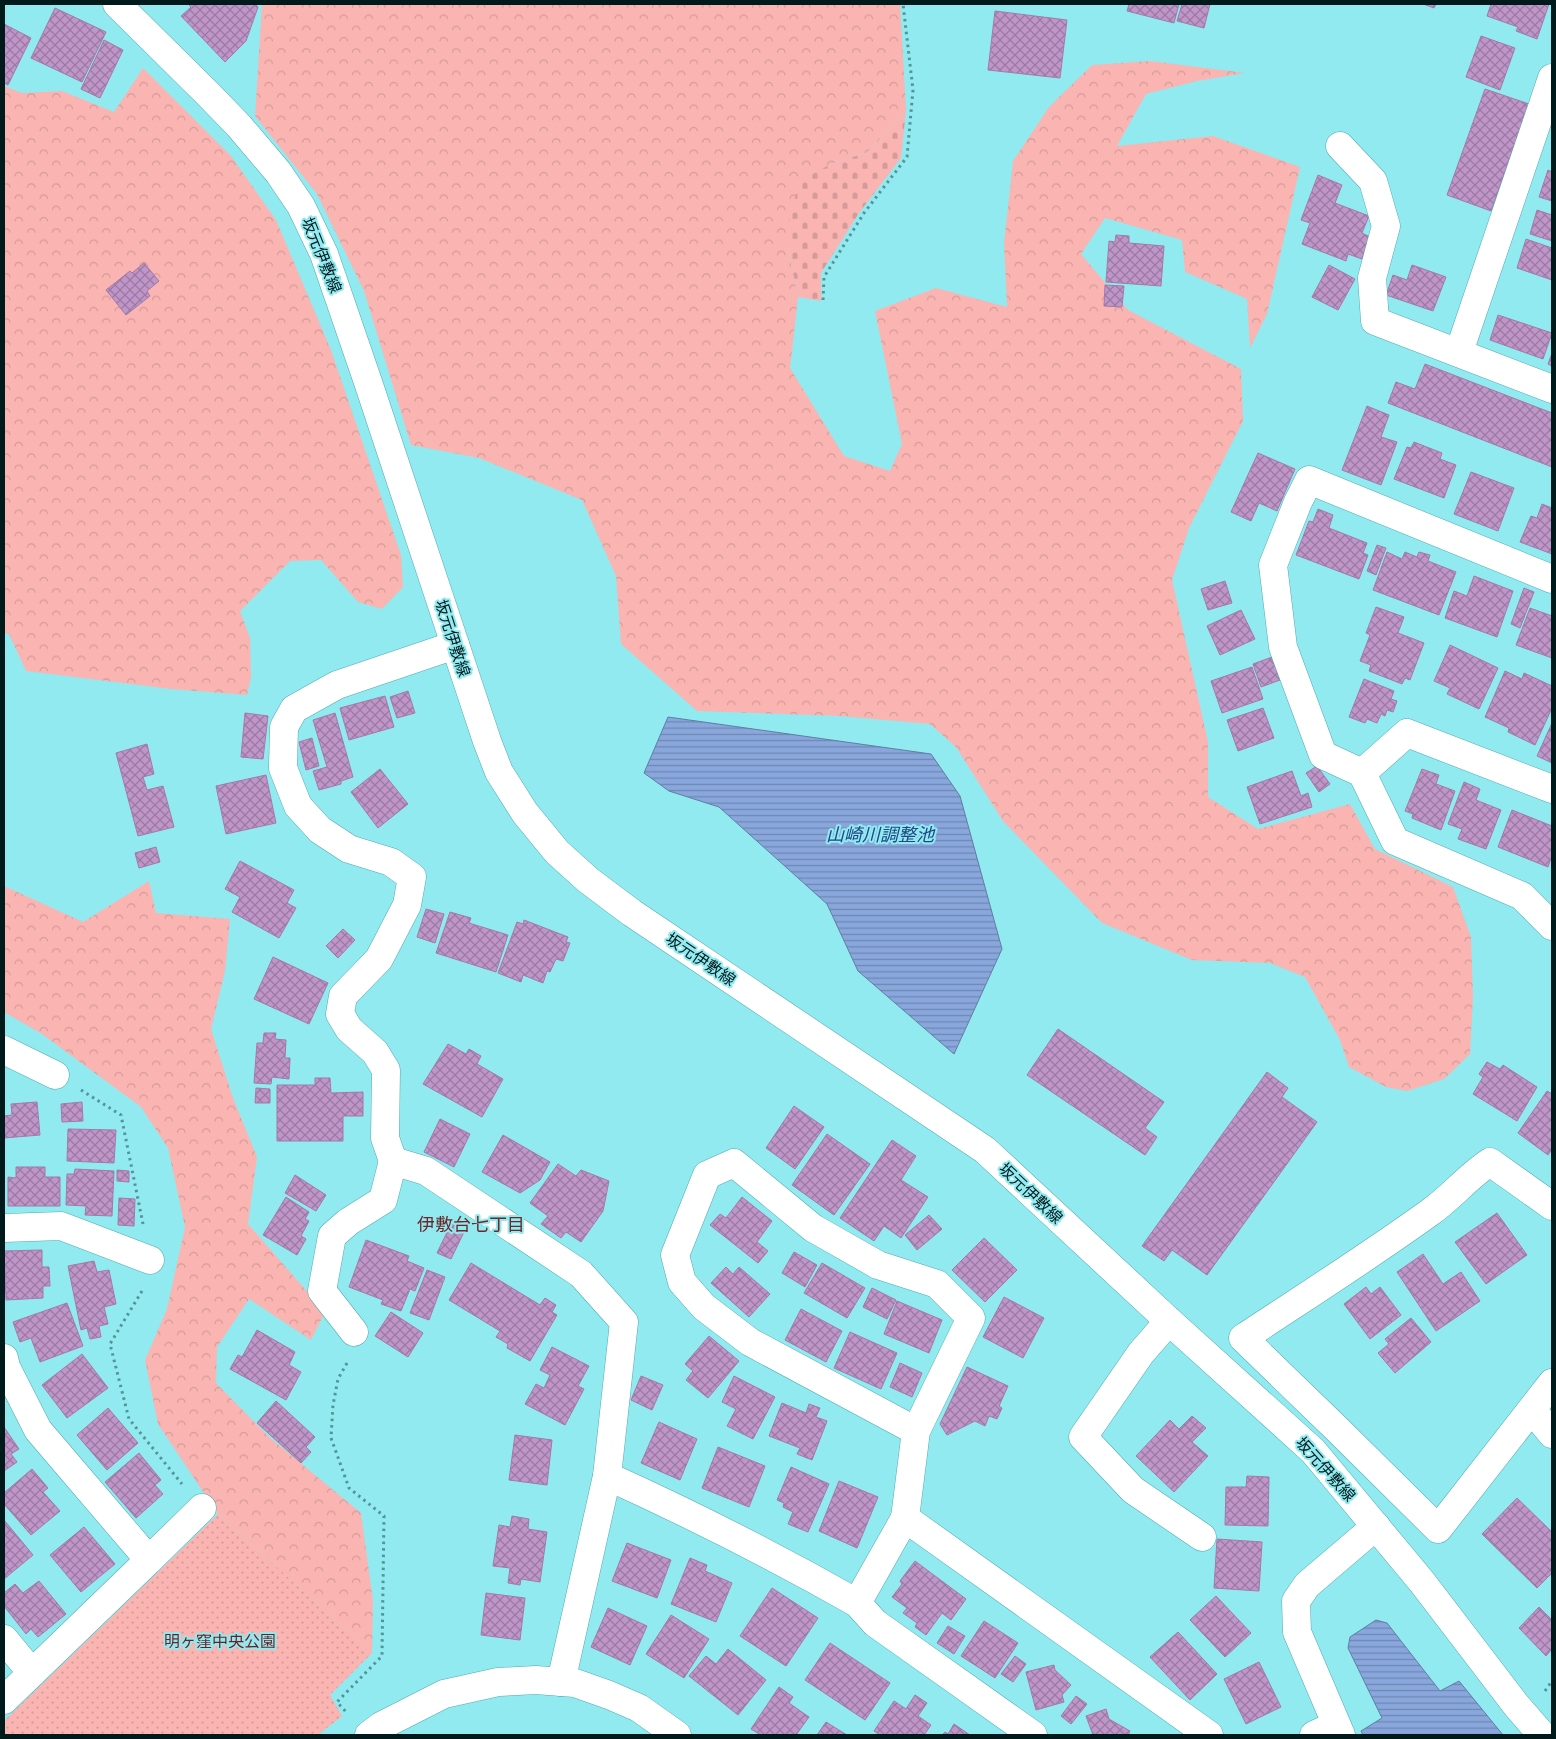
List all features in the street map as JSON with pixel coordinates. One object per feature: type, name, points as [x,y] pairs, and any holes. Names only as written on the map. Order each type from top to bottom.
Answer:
[{"type":"street","name":"坂元伊敷線","points":[[117,4],[209,94],[278,172],[301,206],[324,254],[454,644],[499,772],[525,813],[557,852],[588,880],[632,913],[985,1150],[1169,1321],[1313,1451],[1422,1582],[1516,1705],[1542,1735]]},
{"type":"street","points":[[1459,352],[1552,78]]},
{"type":"street","points":[[1340,146],[1373,181],[1386,226],[1372,278],[1375,321],[1552,389]]},
{"type":"street","points":[[1552,578],[1309,480],[1298,502],[1273,565],[1283,647],[1323,755],[1362,773],[1395,841],[1552,908]]},
{"type":"street","points":[[354,1332],[322,1291],[332,1236],[348,1222],[383,1200],[394,1161],[385,1138],[386,1070],[375,1052],[348,1029],[340,1014],[343,996],[379,959],[407,905],[412,877],[390,862],[350,849],[320,830],[298,806],[283,768],[284,727],[294,710],[337,685],[454,644]]},
{"type":"street","points":[[1362,773],[1407,733],[1552,789]]},
{"type":"street","points":[[1522,896],[1552,926]]},
{"type":"street","points":[[4,1050],[55,1075]]},
{"type":"street","points":[[394,1161],[426,1171],[582,1274],[624,1322],[607,1476],[561,1682]]},
{"type":"street","points":[[1552,1206],[1490,1162],[1480,1168],[1444,1202],[1424,1217],[1243,1338],[1438,1530],[1552,1383]]},
{"type":"street","points":[[857,1603],[905,1518],[916,1431],[971,1318],[937,1284],[878,1265],[813,1228],[734,1163],[706,1176],[675,1255],[682,1282],[704,1307],[750,1342],[916,1431]]},
{"type":"street","points":[[4,1228],[61,1226],[150,1260]]},
{"type":"street","points":[[1169,1321],[1141,1353],[1083,1437],[1133,1490],[1202,1537]]},
{"type":"street","points":[[4,1358],[6,1367],[38,1430],[149,1560]]},
{"type":"street","points":[[1532,1410],[1552,1434]]},
{"type":"street","points":[[1313,1451],[1338,1430]]},
{"type":"street","points":[[607,1476],[676,1507],[795,1568],[857,1603],[875,1623],[1033,1735]]},
{"type":"street","points":[[4,1700],[202,1508]]},
{"type":"street","points":[[905,1518],[1209,1735]]},
{"type":"street","points":[[1331,1732],[1297,1632],[1296,1601],[1307,1585],[1376,1526]]},
{"type":"street","points":[[4,1639],[32,1673]]},
{"type":"street","points":[[361,1727],[381,1726],[444,1694],[498,1682],[536,1680],[575,1683],[610,1695],[639,1708],[677,1735]]},
{"type":"path","points":[[823,300],[824,277],[864,213],[907,156],[913,90],[903,4]]},
{"type":"path","points":[[354,1332],[348,1360],[338,1379],[333,1405],[331,1438],[349,1488],[384,1516],[382,1656],[337,1702],[361,1727]]},
{"type":"green space","points":[[262,4],[900,4],[906,110],[868,152],[829,165],[788,247],[798,297],[790,368],[844,456],[890,471],[902,444],[875,311],[936,288],[1007,307],[1004,243],[1013,161],[1049,107],[1092,65],[1150,61],[1245,73],[1197,81],[1146,94],[1117,146],[1213,136],[1300,167],[1267,314],[1250,348],[1247,299],[1185,272],[1182,240],[1105,218],[1081,254],[1128,310],[1241,369],[1243,421],[1189,528],[1172,580],[1208,742],[1208,797],[1258,829],[1350,804],[1375,849],[1453,887],[1471,937],[1473,997],[1470,1054],[1444,1079],[1407,1091],[1386,1087],[1349,1067],[1340,1040],[1305,977],[1270,963],[1192,960],[1102,923],[1003,821],[956,747],[930,724],[840,716],[697,711],[621,644],[616,576],[582,500],[479,458],[411,445],[364,291],[317,194],[255,116]]},
{"type":"green space","points":[[143,68],[231,156],[276,220],[331,350],[401,555],[403,587],[382,609],[358,602],[321,560],[290,561],[240,611],[250,638],[251,677],[247,695],[171,689],[26,671],[9,634],[4,632],[4,86],[22,93],[62,91],[114,112]]},
{"type":"green space","points":[[906,110],[901,158],[859,213],[821,273],[821,301],[798,297],[788,247],[791,207],[802,180],[829,165],[868,152]]},
{"type":"green space","points":[[149,881],[156,913],[230,919],[225,971],[211,1029],[233,1098],[257,1157],[248,1224],[325,1312],[311,1340],[249,1299],[217,1347],[216,1383],[269,1437],[361,1513],[373,1601],[372,1653],[218,1514],[158,1424],[145,1360],[167,1309],[185,1227],[168,1148],[141,1107],[42,1034],[4,1012],[4,886],[83,922]]},
{"type":"green space","name":"明ヶ窪中央公園","points":[[218,1514],[372,1653],[330,1695],[342,1716],[318,1735],[4,1735],[4,1721]]},
{"type":"water","name":"山崎川調整池","points":[[668,717],[931,754],[960,796],[1002,949],[954,1054],[858,971],[827,904],[719,807],[669,791],[644,773]]},
{"type":"water","points":[[1376,1620],[1387,1623],[1440,1691],[1459,1681],[1503,1735],[1363,1735],[1361,1731],[1382,1718],[1348,1648],[1350,1637]]},
{"type":"building","points":[[188,4],[255,4],[258,7],[246,41],[225,62],[181,16],[191,7]]},
{"type":"building","points":[[1129,4],[1179,4],[1174,23],[1127,11]]},
{"type":"building","points":[[1182,4],[1210,4],[1204,28],[1177,21]]},
{"type":"building","points":[[1423,4],[1436,4],[1434,8]]},
{"type":"building","points":[[1491,4],[1549,4],[1537,39],[1516,31],[1518,27],[1487,16]]},
{"type":"building","points":[[55,8],[106,32],[82,82],[31,58]]},
{"type":"building","points":[[995,11],[1067,20],[1060,78],[988,70]]},
{"type":"building","points":[[4,24],[31,38],[8,85],[4,83]]},
{"type":"building","points":[[1481,36],[1515,48],[1500,90],[1466,77]]},
{"type":"building","points":[[104,40],[123,50],[100,98],[81,89]]},
{"type":"building","points":[[1485,89],[1529,104],[1491,211],[1447,195]]},
{"type":"building","points":[[1548,170],[1552,172],[1552,201],[1539,197]]},
{"type":"building","points":[[1318,175],[1342,185],[1335,203],[1369,216],[1362,233],[1370,237],[1362,259],[1348,254],[1346,261],[1302,244],[1310,223],[1301,220]]},
{"type":"building","points":[[1537,210],[1552,215],[1552,241],[1530,234]]},
{"type":"building","points":[[1116,235],[1129,236],[1129,243],[1164,246],[1161,286],[1106,282],[1109,241],[1115,242]]},
{"type":"building","points":[[1526,239],[1552,248],[1552,280],[1517,268]]},
{"type":"building","points":[[144,263],[159,281],[147,291],[150,296],[126,315],[106,290],[130,271],[132,273]]},
{"type":"building","points":[[1329,265],[1355,279],[1338,310],[1312,297]]},
{"type":"building","points":[[1412,265],[1446,277],[1433,311],[1386,295],[1393,275],[1407,280]]},
{"type":"building","points":[[1105,285],[1124,286],[1122,307],[1104,306]]},
{"type":"building","points":[[1498,315],[1552,333],[1543,359],[1490,340]]},
{"type":"building","points":[[1552,353],[1552,366],[1548,364]]},
{"type":"building","points":[[1425,364],[1552,413],[1552,467],[1388,403],[1396,382],[1415,389]]},
{"type":"building","points":[[1367,406],[1389,415],[1381,437],[1397,442],[1381,485],[1342,470]]},
{"type":"building","points":[[1414,442],[1442,453],[1440,459],[1456,465],[1444,498],[1394,479],[1407,447],[1411,448]]},
{"type":"building","points":[[1258,453],[1295,469],[1277,511],[1259,503],[1251,521],[1231,512]]},
{"type":"building","points":[[1471,472],[1514,488],[1498,531],[1454,514]]},
{"type":"building","points":[[1542,504],[1552,508],[1552,554],[1520,542],[1531,516],[1537,518]]},
{"type":"building","points":[[1318,509],[1333,515],[1329,528],[1367,543],[1363,553],[1368,555],[1359,579],[1296,555],[1309,521],[1313,522]]},
{"type":"building","points":[[1377,545],[1386,548],[1376,575],[1367,571]]},
{"type":"building","points":[[1387,552],[1402,559],[1405,552],[1417,557],[1419,552],[1430,555],[1428,561],[1456,572],[1439,615],[1373,590]]},
{"type":"building","points":[[1474,576],[1513,591],[1497,637],[1445,618],[1454,591],[1467,596]]},
{"type":"building","points":[[1225,581],[1232,603],[1208,610],[1201,589]]},
{"type":"building","points":[[1524,588],[1534,592],[1520,628],[1511,624]]},
{"type":"building","points":[[1376,607],[1404,617],[1398,633],[1424,643],[1410,680],[1405,678],[1402,684],[1369,671],[1371,665],[1360,661],[1370,635],[1366,633]]},
{"type":"building","points":[[1530,608],[1552,616],[1552,658],[1516,645]]},
{"type":"building","points":[[1241,610],[1255,639],[1220,655],[1207,626]]},
{"type":"building","points":[[1450,645],[1498,668],[1479,709],[1447,694],[1450,688],[1434,681]]},
{"type":"building","points":[[1272,657],[1280,680],[1261,687],[1253,664]]},
{"type":"building","points":[[1252,667],[1263,699],[1222,713],[1211,681]]},
{"type":"building","points":[[1505,671],[1522,679],[1524,673],[1552,686],[1552,708],[1535,745],[1508,732],[1509,728],[1485,717]]},
{"type":"building","points":[[1364,679],[1394,691],[1391,699],[1397,701],[1393,712],[1387,710],[1385,716],[1381,714],[1377,723],[1367,719],[1365,723],[1349,717]]},
{"type":"building","points":[[408,691],[415,713],[397,718],[390,697]]},
{"type":"building","points":[[385,696],[394,727],[349,740],[340,708]]},
{"type":"building","points":[[1263,708],[1274,738],[1238,751],[1227,720]]},
{"type":"building","points":[[245,713],[268,716],[263,759],[241,757]]},
{"type":"building","points":[[335,713],[353,777],[341,781],[341,784],[319,790],[313,771],[327,767],[313,720]]},
{"type":"building","points":[[1552,723],[1552,763],[1537,756]]},
{"type":"building","points":[[312,738],[319,766],[306,770],[299,742]]},
{"type":"building","points":[[147,744],[154,774],[143,777],[147,790],[163,786],[174,827],[138,836],[116,753]]},
{"type":"building","points":[[1317,766],[1330,784],[1319,792],[1306,773]]},
{"type":"building","points":[[380,769],[408,804],[378,828],[351,792]]},
{"type":"building","points":[[1422,769],[1439,775],[1436,784],[1455,791],[1441,830],[1412,818],[1413,814],[1405,811]]},
{"type":"building","points":[[1292,771],[1301,796],[1308,793],[1312,807],[1260,824],[1247,787]]},
{"type":"building","points":[[266,775],[276,823],[226,834],[216,786]]},
{"type":"building","points":[[1464,782],[1480,789],[1476,800],[1501,810],[1486,849],[1458,839],[1462,829],[1448,824]]},
{"type":"building","points":[[1512,810],[1552,826],[1552,855],[1548,867],[1498,847]]},
{"type":"building","points":[[156,847],[160,862],[139,868],[135,853]]},
{"type":"building","points":[[240,861],[294,890],[287,903],[296,908],[279,938],[232,912],[240,897],[225,889]]},
{"type":"building","points":[[426,909],[444,914],[435,943],[417,937]]},
{"type":"building","points":[[450,912],[471,918],[469,923],[508,935],[496,972],[436,953]]},
{"type":"building","points":[[524,920],[568,937],[566,942],[570,943],[563,961],[556,959],[550,972],[547,971],[543,983],[523,975],[521,982],[498,973],[517,922],[523,924]]},
{"type":"building","points":[[343,929],[355,940],[338,958],[326,946]]},
{"type":"building","points":[[273,957],[328,983],[309,1024],[254,999]]},
{"type":"building","points":[[1058,1029],[1164,1102],[1145,1128],[1157,1137],[1145,1155],[1027,1075]]},
{"type":"building","points":[[264,1033],[276,1033],[275,1039],[286,1040],[285,1058],[290,1058],[289,1079],[272,1077],[271,1084],[254,1083],[257,1043],[263,1043]]},
{"type":"building","points":[[448,1044],[466,1054],[469,1049],[481,1056],[477,1064],[503,1079],[482,1117],[423,1084]]},
{"type":"building","points":[[1487,1062],[1500,1069],[1503,1065],[1537,1087],[1517,1121],[1473,1094],[1483,1077],[1479,1074]]},
{"type":"building","points":[[1267,1072],[1288,1088],[1282,1097],[1317,1122],[1207,1275],[1172,1250],[1164,1261],[1142,1246]]},
{"type":"building","points":[[315,1078],[330,1078],[331,1093],[363,1092],[363,1116],[343,1116],[343,1141],[277,1141],[277,1085],[315,1085]]},
{"type":"building","points":[[256,1088],[270,1089],[270,1103],[255,1103]]},
{"type":"building","points":[[1547,1091],[1552,1094],[1552,1149],[1548,1155],[1518,1133]]},
{"type":"building","points":[[37,1102],[40,1135],[4,1138],[4,1116],[12,1115],[11,1104]]},
{"type":"building","points":[[82,1102],[83,1121],[62,1122],[61,1104]]},
{"type":"building","points":[[794,1106],[824,1127],[795,1169],[766,1148]]},
{"type":"building","points":[[440,1119],[470,1134],[454,1167],[424,1152]]},
{"type":"building","points":[[68,1129],[116,1130],[114,1163],[67,1161]]},
{"type":"building","points":[[827,1134],[870,1164],[834,1215],[792,1185]]},
{"type":"building","points":[[503,1135],[550,1162],[540,1180],[520,1193],[482,1172]]},
{"type":"building","points":[[892,1140],[916,1156],[901,1180],[928,1197],[901,1238],[884,1226],[874,1241],[840,1218]]},
{"type":"building","points":[[558,1164],[576,1176],[581,1170],[609,1181],[603,1211],[581,1242],[566,1232],[561,1238],[541,1224],[548,1216],[530,1203]]},
{"type":"building","points":[[16,1167],[45,1167],[45,1177],[60,1177],[60,1206],[8,1206],[8,1177],[16,1178]]},
{"type":"building","points":[[75,1169],[114,1171],[112,1216],[85,1215],[86,1206],[66,1205],[67,1174],[74,1174]]},
{"type":"building","points":[[117,1170],[129,1171],[129,1182],[117,1181]]},
{"type":"building","points":[[295,1175],[326,1195],[316,1211],[285,1193]]},
{"type":"building","points":[[286,1197],[309,1212],[305,1219],[309,1221],[301,1236],[306,1239],[297,1255],[263,1235]]},
{"type":"building","points":[[742,1197],[772,1221],[757,1242],[768,1251],[758,1263],[710,1225],[720,1214],[726,1218]]},
{"type":"building","points":[[119,1198],[135,1199],[134,1226],[118,1225]]},
{"type":"building","points":[[1497,1213],[1527,1255],[1486,1284],[1455,1242]]},
{"type":"building","points":[[929,1215],[942,1229],[917,1250],[905,1235]]},
{"type":"building","points":[[451,1224],[465,1230],[451,1259],[437,1253]]},
{"type":"building","points":[[984,1238],[1017,1270],[985,1302],[952,1270]]},
{"type":"building","points":[[366,1240],[409,1256],[407,1261],[424,1268],[415,1291],[410,1289],[401,1311],[381,1304],[383,1300],[349,1287]]},
{"type":"building","points":[[42,1250],[42,1267],[49,1267],[50,1286],[43,1286],[43,1298],[6,1300],[4,1251]]},
{"type":"building","points":[[794,1252],[817,1265],[805,1287],[782,1273]]},
{"type":"building","points":[[1423,1254],[1443,1284],[1461,1272],[1480,1301],[1436,1331],[1397,1272]]},
{"type":"building","points":[[94,1261],[97,1272],[109,1270],[116,1304],[104,1307],[108,1324],[99,1326],[101,1337],[90,1339],[87,1328],[81,1330],[68,1266]]},
{"type":"building","points":[[471,1263],[540,1305],[545,1298],[556,1305],[552,1312],[557,1315],[530,1361],[507,1348],[508,1344],[496,1337],[500,1331],[449,1300]]},
{"type":"building","points":[[822,1263],[865,1288],[847,1318],[804,1293]]},
{"type":"building","points":[[726,1267],[733,1274],[739,1267],[770,1294],[749,1317],[711,1283]]},
{"type":"building","points":[[427,1270],[445,1277],[429,1320],[410,1313]]},
{"type":"building","points":[[1366,1287],[1371,1294],[1380,1287],[1401,1315],[1370,1339],[1344,1304]]},
{"type":"building","points":[[872,1288],[896,1300],[887,1319],[863,1307]]},
{"type":"building","points":[[1004,1297],[1044,1318],[1023,1358],[983,1337]]},
{"type":"building","points":[[897,1301],[942,1320],[929,1353],[884,1334]]},
{"type":"building","points":[[67,1303],[83,1346],[40,1362],[31,1338],[20,1342],[13,1322]]},
{"type":"building","points":[[801,1309],[842,1331],[826,1362],[785,1340]]},
{"type":"building","points":[[391,1312],[423,1333],[408,1357],[375,1336]]},
{"type":"building","points":[[1411,1318],[1431,1342],[1395,1373],[1378,1353],[1389,1344],[1385,1339]]},
{"type":"building","points":[[257,1330],[295,1352],[289,1365],[301,1372],[286,1400],[230,1369],[238,1355],[242,1357]]},
{"type":"building","points":[[850,1332],[897,1353],[881,1389],[834,1368]]},
{"type":"building","points":[[709,1336],[739,1361],[708,1398],[686,1380],[693,1371],[685,1364]]},
{"type":"building","points":[[552,1347],[589,1366],[578,1386],[584,1389],[565,1425],[525,1404],[536,1384],[544,1388],[550,1375],[540,1370]]},
{"type":"building","points":[[82,1354],[108,1388],[67,1418],[42,1385]]},
{"type":"building","points":[[900,1363],[922,1373],[912,1397],[890,1387]]},
{"type":"building","points":[[967,1367],[1008,1386],[999,1406],[1002,1408],[997,1419],[989,1416],[985,1426],[975,1421],[947,1435],[940,1424]]},
{"type":"building","points":[[641,1376],[663,1385],[652,1410],[631,1400]]},
{"type":"building","points":[[734,1376],[775,1397],[753,1439],[727,1426],[736,1409],[722,1402]]},
{"type":"building","points":[[276,1401],[315,1437],[306,1447],[311,1452],[301,1463],[257,1423]]},
{"type":"building","points":[[782,1403],[806,1413],[809,1404],[820,1408],[816,1417],[827,1421],[812,1460],[797,1454],[800,1448],[769,1436]]},
{"type":"building","points":[[108,1408],[138,1443],[107,1470],[77,1435]]},
{"type":"building","points":[[1192,1416],[1206,1428],[1192,1442],[1208,1456],[1174,1492],[1136,1456],[1170,1420],[1179,1429]]},
{"type":"building","points":[[659,1422],[697,1439],[680,1480],[641,1463]]},
{"type":"building","points":[[4,1427],[19,1449],[11,1454],[17,1462],[4,1471]]},
{"type":"building","points":[[515,1435],[552,1440],[547,1485],[509,1480]]},
{"type":"building","points":[[718,1447],[765,1466],[749,1507],[702,1488]]},
{"type":"building","points":[[139,1453],[161,1480],[155,1485],[163,1494],[136,1518],[105,1482]]},
{"type":"building","points":[[791,1467],[829,1484],[808,1532],[788,1524],[793,1512],[783,1507],[784,1503],[777,1500]]},
{"type":"building","points":[[32,1469],[48,1488],[43,1492],[60,1511],[31,1535],[4,1504],[4,1493]]},
{"type":"building","points":[[1247,1476],[1269,1477],[1268,1526],[1225,1525],[1226,1487],[1246,1487]]},
{"type":"building","points":[[839,1481],[878,1497],[857,1548],[819,1531]]},
{"type":"building","points":[[1517,1498],[1552,1532],[1552,1573],[1537,1588],[1482,1534]]},
{"type":"building","points":[[512,1516],[529,1519],[528,1529],[547,1532],[540,1582],[521,1579],[520,1585],[508,1583],[510,1568],[493,1566],[499,1525],[510,1527]]},
{"type":"building","points":[[4,1520],[33,1555],[4,1579]]},
{"type":"building","points":[[84,1527],[115,1564],[81,1592],[50,1555]]},
{"type":"building","points":[[1217,1539],[1262,1542],[1259,1591],[1214,1588]]},
{"type":"building","points":[[627,1543],[671,1560],[657,1598],[612,1581]]},
{"type":"building","points":[[690,1558],[707,1565],[705,1571],[732,1583],[716,1622],[671,1604]]},
{"type":"building","points":[[915,1561],[966,1599],[951,1620],[942,1613],[926,1635],[915,1627],[917,1623],[903,1613],[907,1608],[892,1597],[902,1584],[900,1581]]},
{"type":"building","points":[[39,1581],[66,1614],[38,1637],[31,1629],[26,1634],[4,1606],[4,1593],[15,1584],[23,1593]]},
{"type":"building","points":[[772,1588],[818,1618],[786,1666],[740,1636]]},
{"type":"building","points":[[486,1593],[525,1598],[520,1640],[481,1635]]},
{"type":"building","points":[[1216,1596],[1251,1633],[1225,1657],[1190,1620]]},
{"type":"building","points":[[1539,1607],[1552,1620],[1552,1649],[1546,1656],[1519,1628]]},
{"type":"building","points":[[608,1608],[647,1626],[630,1665],[591,1647]]},
{"type":"building","points":[[671,1615],[709,1639],[684,1678],[646,1654]]},
{"type":"building","points":[[984,1621],[1018,1643],[995,1678],[961,1656]]},
{"type":"building","points":[[948,1626],[965,1636],[954,1654],[937,1643]]},
{"type":"building","points":[[1178,1632],[1217,1674],[1190,1700],[1150,1657]]},
{"type":"building","points":[[830,1643],[890,1683],[865,1720],[805,1680]]},
{"type":"building","points":[[728,1649],[766,1680],[738,1715],[689,1676],[706,1656],[716,1664]]},
{"type":"building","points":[[1015,1656],[1026,1664],[1013,1682],[1001,1674]]},
{"type":"building","points":[[1259,1662],[1281,1707],[1246,1724],[1224,1679]]},
{"type":"building","points":[[1054,1665],[1055,1670],[1071,1685],[1062,1695],[1064,1702],[1036,1710],[1026,1672]]},
{"type":"building","points":[[779,1687],[793,1697],[789,1703],[809,1717],[796,1735],[761,1735],[751,1729]]},
{"type":"building","points":[[915,1695],[927,1703],[918,1716],[931,1725],[924,1735],[880,1735],[874,1731],[894,1701],[906,1709]]},
{"type":"building","points":[[1076,1696],[1087,1704],[1071,1724],[1061,1716]]},
{"type":"building","points":[[1106,1709],[1109,1719],[1130,1731],[1128,1735],[1093,1735],[1086,1716]]},
{"type":"building","points":[[826,1722],[847,1735],[817,1735]]},
{"type":"building","points":[[954,1724],[970,1735],[942,1735],[945,1732],[948,1734]]},
{"type":"district","name":"伊敷台七丁目","points":[[471,1225]]}]
